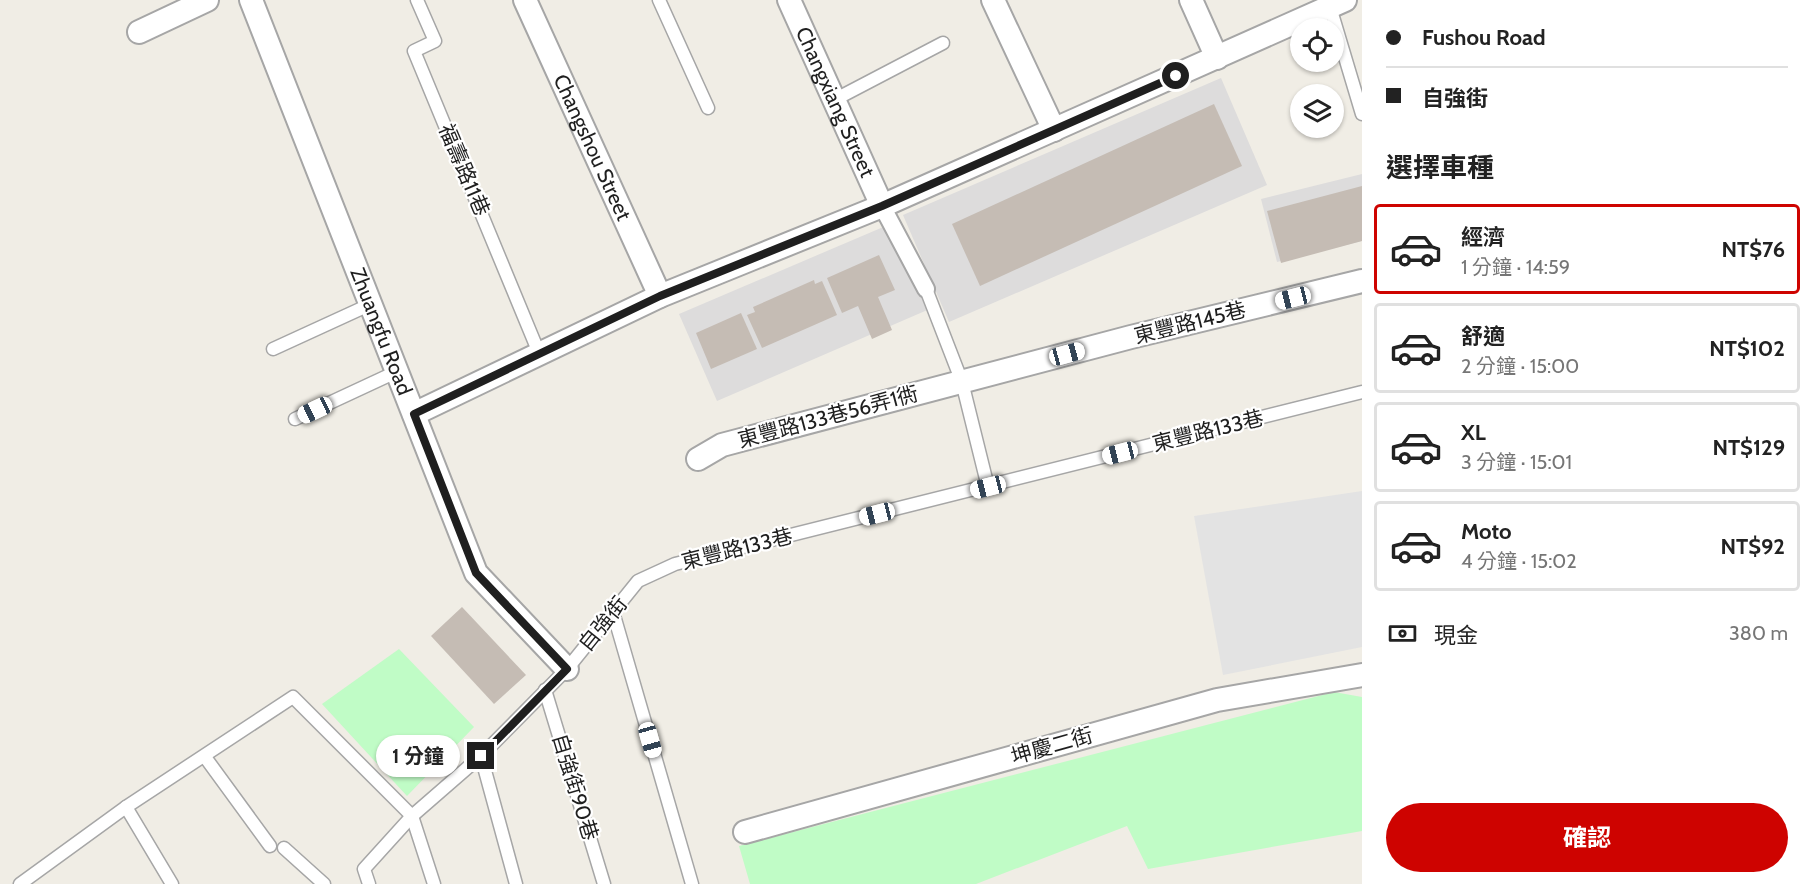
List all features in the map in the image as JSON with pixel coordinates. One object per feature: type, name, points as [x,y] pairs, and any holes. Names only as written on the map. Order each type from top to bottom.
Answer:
[{"type":"street","points":[[139,32],[207,0]]},
{"type":"street","name":"Zhuangfu Road","points":[[251,0],[476,573],[567,669]]},
{"type":"street","name":"Changshou Street","points":[[525,0],[660,296]]},
{"type":"street","name":"Changxiang Street","points":[[789,0],[882,206]]},
{"type":"street","points":[[993,0],[1054,130]]},
{"type":"street","points":[[1191,0],[1217,58]]},
{"type":"street","points":[[414,414],[660,296],[882,206],[1337,3]]},
{"type":"street","points":[[882,206],[926,289]]},
{"type":"street","name":"東豐路145巷","points":[[962,381],[1362,281]]},
{"type":"street","name":"東豐路133巷56弄1衖","points":[[698,459],[722,445],[962,381]]},
{"type":"street","name":"坤慶二街","points":[[745,832],[1217,700],[1360,676]]},
{"type":"lane","name":"福壽路11巷","points":[[417,0],[435,41],[414,51],[539,353]]},
{"type":"lane","points":[[659,0],[708,108]]},
{"type":"lane","points":[[1337,3],[1362,114]]},
{"type":"lane","points":[[834,100],[943,43]]},
{"type":"lane","points":[[926,289],[962,381],[988,487]]},
{"type":"lane","points":[[273,349],[369,304]]},
{"type":"lane","points":[[295,419],[396,372]]},
{"type":"lane","name":"東豐路133巷","points":[[638,581],[675,564],[1362,392]]},
{"type":"lane","name":"自強街","points":[[369,884],[364,869],[412,816],[481,756],[567,669],[638,581]]},
{"type":"lane","points":[[613,612],[692,884]]},
{"type":"lane","name":"自強街90巷","points":[[545,690],[604,884]]},
{"type":"lane","points":[[20,884],[126,807],[293,697],[412,816],[434,884]]},
{"type":"lane","points":[[481,756],[516,884]]},
{"type":"lane","points":[[205,757],[270,846]]},
{"type":"lane","points":[[126,807],[172,884]]},
{"type":"lane","points":[[284,848],[324,884]]},
{"type":"shaded area","points":[[1221,78],[1267,185],[949,322],[903,215]]},
{"type":"shaded area","points":[[1362,174],[1362,241],[1277,262],[1261,199]]},
{"type":"shaded area","points":[[895,222],[932,308],[717,401],[679,314]]},
{"type":"shaded area","points":[[1362,491],[1362,647],[1223,675],[1194,516]]},
{"type":"green space","points":[[399,649],[474,727],[407,796],[322,704]]},
{"type":"green space","points":[[1334,692],[1362,697],[1362,831],[1148,869],[1127,826],[976,884],[750,884],[739,846]]},
{"type":"building","points":[[1214,104],[1242,166],[980,286],[952,224]]},
{"type":"building","points":[[1362,186],[1362,241],[1281,263],[1267,211]]},
{"type":"building","points":[[879,255],[895,290],[878,297],[892,330],[872,339],[858,306],[842,313],[827,278]]},
{"type":"building","points":[[814,280],[815,284],[822,281],[837,315],[762,348],[747,315],[755,312],[753,307]]},
{"type":"building","points":[[741,313],[757,349],[711,369],[696,333]]},
{"type":"building","points":[[462,607],[526,675],[494,704],[431,636]]},
{"type":"route","points":[[481,756],[567,669],[476,573],[414,414],[660,296],[882,206],[1176,76]]}]
